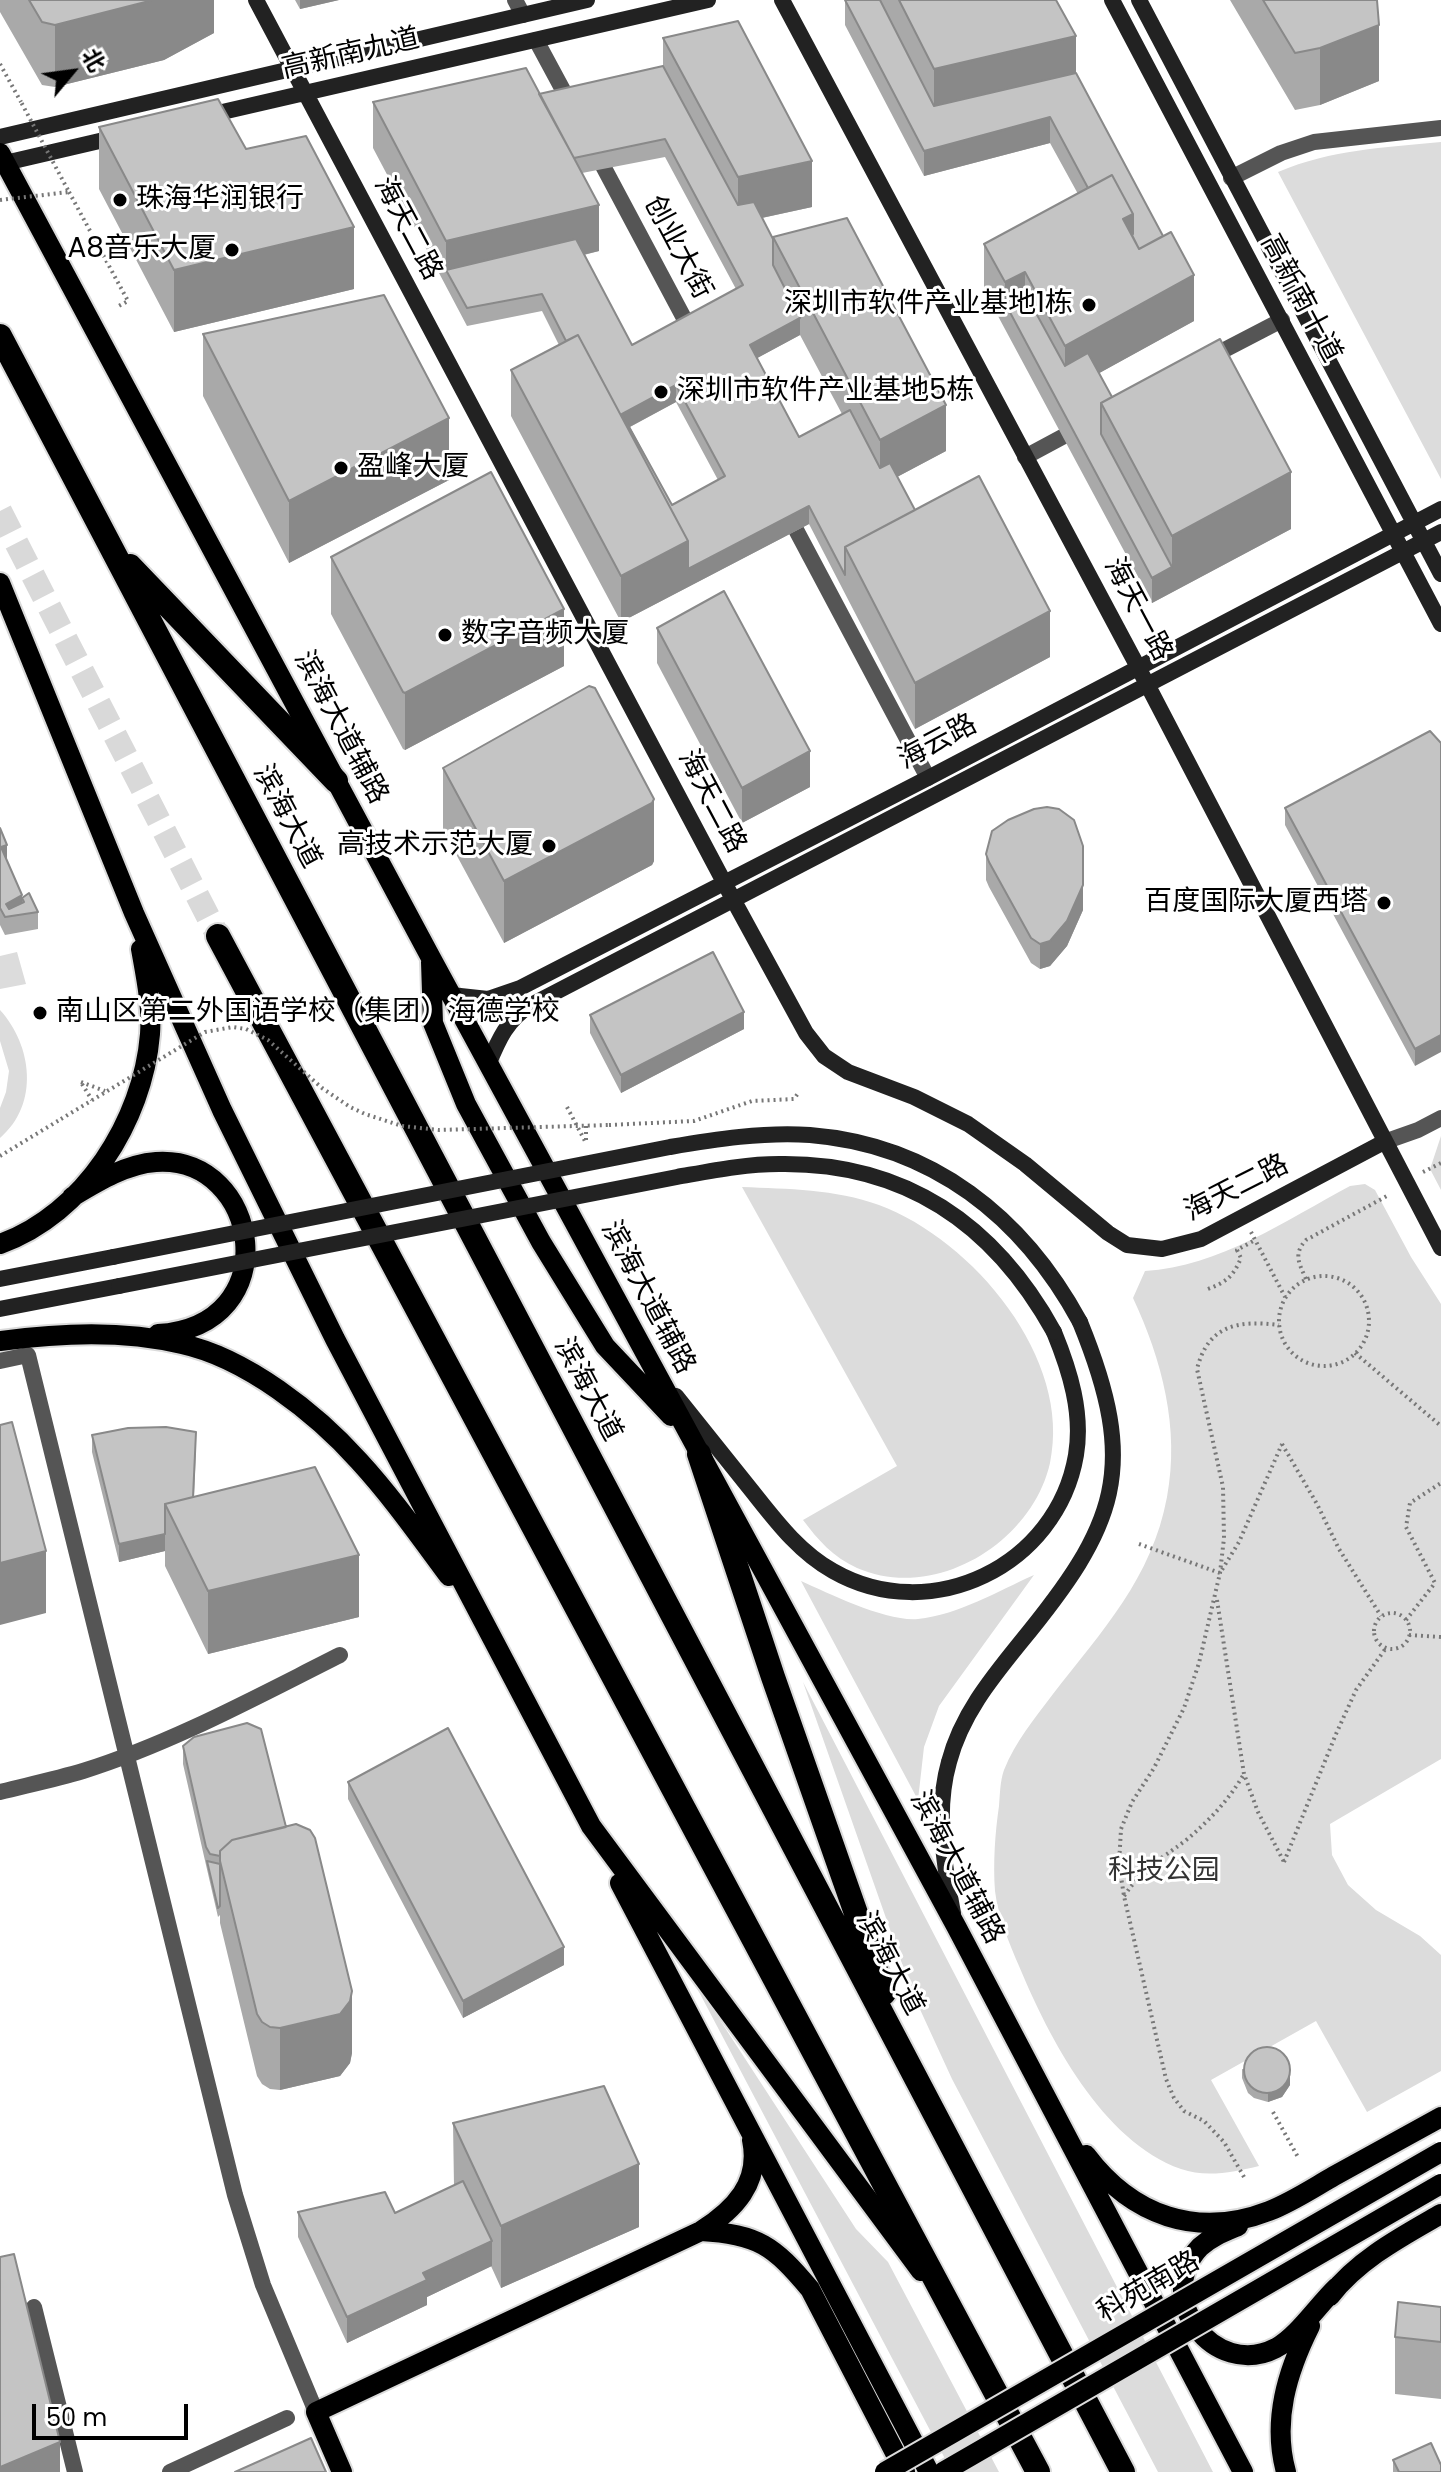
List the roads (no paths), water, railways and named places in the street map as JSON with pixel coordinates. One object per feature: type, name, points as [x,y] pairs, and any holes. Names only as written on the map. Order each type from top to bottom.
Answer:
[{"type":"highway","name":"滨海大道","points":[[0,336],[1123,2472]]},
{"type":"highway","points":[[109,544],[336,781]]},
{"type":"highway","points":[[218,936],[1038,2472]]},
{"type":"highway","points":[[694,1445],[911,2071]]},
{"type":"main road","name":"滨海大道辅路","points":[[3,158],[488,1065],[956,1926],[1243,2472]]},
{"type":"main road","points":[[0,583],[134,913],[282,1235],[929,2472]]},
{"type":"main road","points":[[0,619],[35,673]]},
{"type":"main road","points":[[72,1197],[114,1146],[126,1123],[145,1066],[150,1010],[134,913]]},
{"type":"main road","points":[[431,958],[433,1023],[466,1104],[541,1242],[605,1346],[694,1445]]},
{"type":"main road","points":[[0,1244],[38,1224],[72,1197],[128,1168],[160,1161],[178,1163],[209,1176],[234,1205],[246,1245],[242,1280],[227,1305],[206,1320],[183,1330],[134,1336]]},
{"type":"main road","points":[[0,1341],[76,1334],[134,1336],[185,1344],[228,1362],[272,1386],[316,1420],[358,1459],[485,1624]]},
{"type":"main road","points":[[591,1826],[955,2316]]},
{"type":"main road","points":[[1055,2115],[1111,2183],[1158,2214],[1179,2220],[1213,2223],[1242,2219],[1270,2210]]},
{"type":"main road","points":[[1441,2117],[1270,2210],[1214,2236],[1193,2255],[1183,2285],[1186,2312],[1203,2338],[1223,2351],[1241,2355],[1265,2352],[1290,2338],[1362,2263],[1394,2240],[1441,2214]]},
{"type":"main road","points":[[342,2472],[316,2412],[701,2231],[736,2205],[746,2191],[755,2158],[747,2125]]},
{"type":"main road","name":"科苑南路","points":[[885,2472],[1441,2152]]},
{"type":"main road","name":"科苑南路","points":[[943,2472],[1441,2184]]},
{"type":"main road","points":[[701,2231],[751,2238],[776,2251],[810,2289],[905,2472]]},
{"type":"main road","points":[[1286,2472],[1280,2419],[1288,2376],[1313,2321],[1337,2287]]},
{"type":"street","name":"海天二路","points":[[256,0],[724,883],[814,1045],[836,1065],[914,1097],[968,1124],[1025,1164],[1097,1225],[1127,1245],[1150,1249],[1176,1247],[1215,1233],[1384,1142]]},
{"type":"street","name":"高新南九道","points":[[0,137],[292,68],[519,7],[587,0]]},
{"type":"street","name":"高新南九道","points":[[188,120],[708,0]]},
{"type":"street","name":"海天一路","points":[[782,0],[1147,684],[1441,1248]]},
{"type":"street","name":"高新南十道","points":[[1112,0],[1441,624]]},
{"type":"street","name":"高新南十道","points":[[1139,0],[1441,574]]},
{"type":"street","name":"创业大街","points":[[536,40],[704,355]]},
{"type":"street","points":[[1231,178],[1281,153],[1314,142],[1441,128]]},
{"type":"street","points":[[3,158],[144,131]]},
{"type":"street","points":[[1189,369],[1282,320]]},
{"type":"street","points":[[1025,457],[1096,419]]},
{"type":"street","points":[[778,496],[928,778]]},
{"type":"street","name":"海云路","points":[[451,995],[488,999],[520,988],[1441,509]]},
{"type":"street","name":"海云路","points":[[488,1065],[507,1027],[520,1011],[1441,532]]},
{"type":"street","points":[[1384,1142],[1441,1118]]},
{"type":"street","points":[[0,1279],[670,1147],[741,1136],[811,1135],[845,1140],[908,1159],[937,1171],[966,1190],[997,1213],[1020,1236],[1058,1284],[1080,1322],[1107,1398],[1114,1462],[1102,1521],[1080,1564],[1063,1590],[988,1682],[956,1741],[944,1783],[942,1808],[946,1876],[956,1926]]},
{"type":"street","points":[[0,1309],[677,1177],[754,1166],[805,1164],[840,1169],[899,1185],[954,1215],[1004,1258],[1024,1282],[1054,1332],[1066,1361],[1075,1398],[1077,1453],[1061,1500],[1032,1541],[998,1569],[976,1581],[931,1591],[882,1589],[858,1583],[814,1560],[779,1526],[653,1367]]},
{"type":"street","points":[[0,1361],[28,1355],[235,2195],[263,2285],[316,2412]]},
{"type":"street","points":[[0,1792],[126,1755],[340,1655]]},
{"type":"street","points":[[34,2307],[75,2472]]},
{"type":"street","points":[[170,2472],[287,2418]]},
{"type":"tunnel","points":[[0,511],[218,936]]},
{"type":"place","name":"珠海华润银行","points":[[120,200]]},
{"type":"place","name":"A8音乐大厦","points":[[232,250]]},
{"type":"place","name":"深圳市软件产业基地1栋","points":[[1089,305]]},
{"type":"place","name":"深圳市软件产业基地5栋","points":[[661,392]]},
{"type":"place","name":"盈峰大厦","points":[[341,468]]},
{"type":"place","name":"数字音频大厦","points":[[445,635]]},
{"type":"place","name":"高技术示范大厦","points":[[549,846]]},
{"type":"place","name":"百度国际大厦西塔","points":[[1384,903]]},
{"type":"place","name":"南山区第二外国语学校（集团）海德学校","points":[[40,1013]]},
{"type":"park label","name":"科技公园","points":[[1164,1872]]}]
